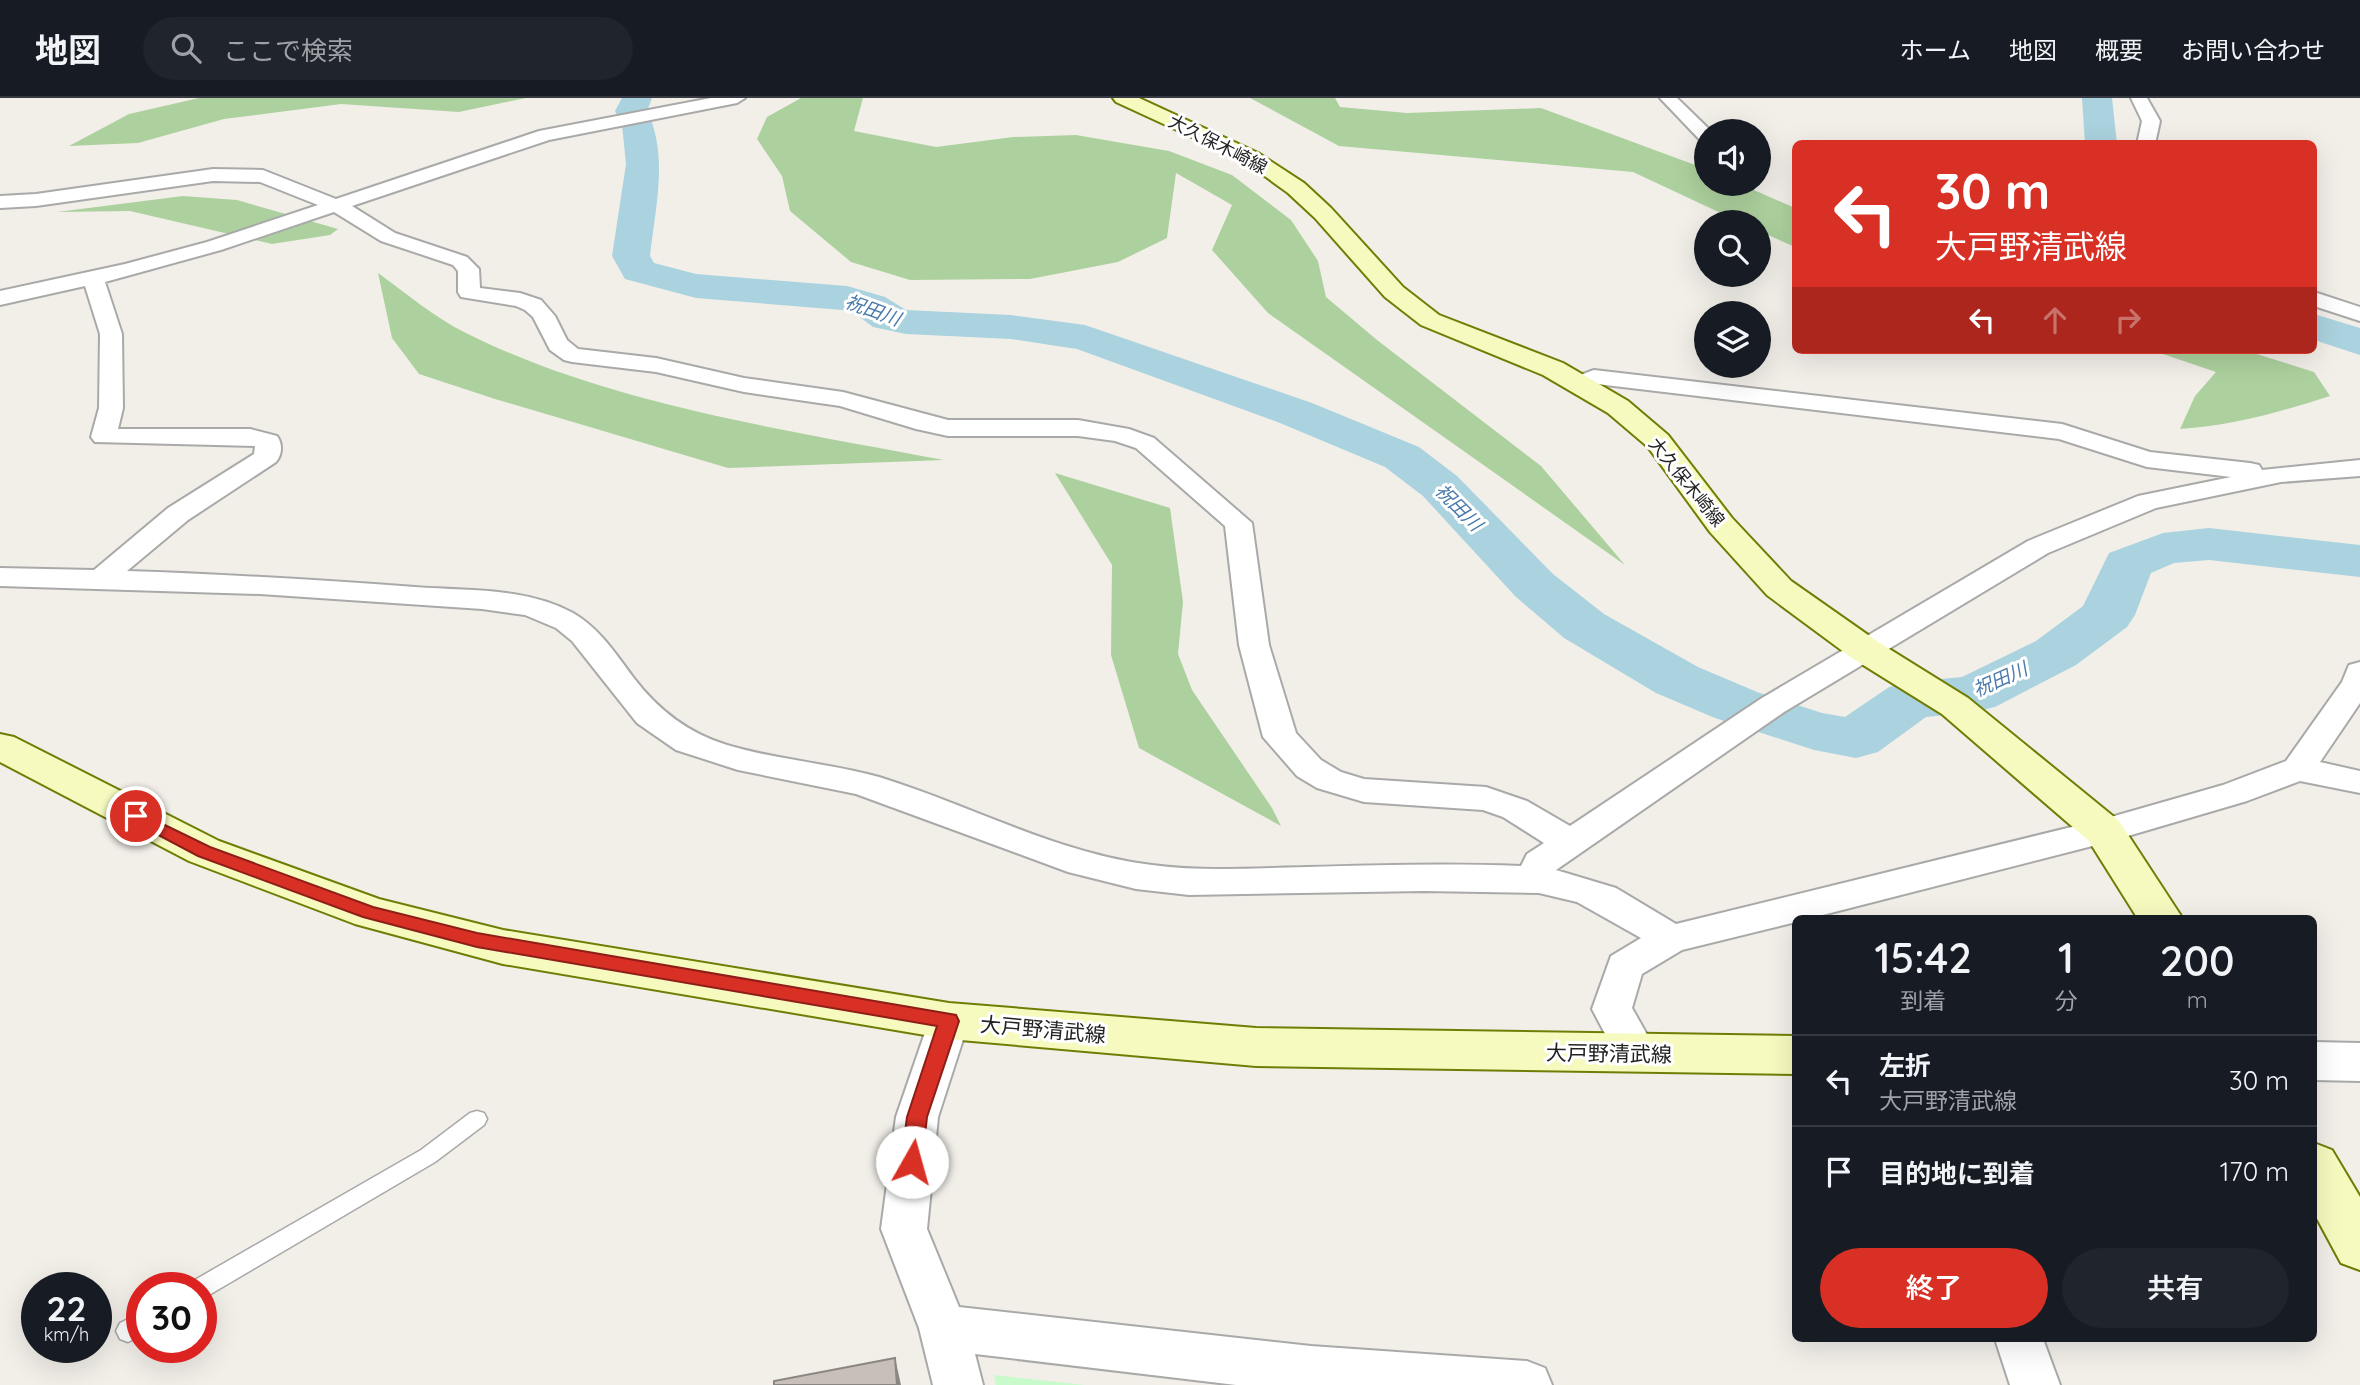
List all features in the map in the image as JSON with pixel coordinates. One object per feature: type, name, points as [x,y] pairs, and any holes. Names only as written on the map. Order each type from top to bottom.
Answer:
[{"type":"main road","name":"大久保木崎線","points":[[1124,98],[1251,157],[1296,188],[1323,212],[1394,292],[1430,320],[1553,369],[1618,407],[1658,441],[1721,524],[1779,588],[1865,650],[1940,697],[2032,768],[2104,831],[2158,915]]},
{"type":"main road","name":"大戸野清武線","points":[[0,746],[204,851],[370,913],[503,947],[949,1021],[1256,1047],[1792,1055]]},
{"type":"main road","points":[[2317,1170],[2360,1246]]},
{"type":"street","points":[[0,298],[93,279],[214,246],[545,135],[737,98]]},
{"type":"street","points":[[1668,98],[1694,124]]},
{"type":"street","points":[[2140,98],[2151,121],[2147,140]]},
{"type":"street","points":[[0,202],[27,201],[213,175],[262,176],[338,206],[388,237],[460,261],[469,269],[469,292],[530,302],[542,311],[551,337],[564,352],[572,355],[656,365],[744,385],[843,399],[925,424],[948,428],[1078,428],[1120,434],[1145,443],[1238,523],[1254,645],[1280,737],[1309,768],[1329,780],[1364,790],[1486,799],[1515,809],[1570,842]]},
{"type":"street","points":[[93,279],[111,334],[111,408],[104,437],[250,438],[268,441],[267,457],[178,514],[101,579]]},
{"type":"street","points":[[2317,300],[2360,314]]},
{"type":"street","points":[[1580,383],[1594,377],[2062,432],[2147,459],[2281,474]]},
{"type":"street","points":[[1532,880],[1540,863],[1764,711],[2038,547],[2148,502],[2281,474],[2360,468]]},
{"type":"street","points":[[0,577],[338,588],[509,604],[548,612],[583,632],[602,654],[627,694],[664,729],[705,748],[757,763],[866,785],[1084,866],[1141,877],[1216,882],[1436,877],[1532,880],[1572,886],[1604,897],[1671,939]]},
{"type":"street","points":[[2298,769],[2358,682],[2360,672]]},
{"type":"street","points":[[1637,1054],[1612,1009],[1625,967],[1671,939],[2104,831],[2235,793],[2298,769],[2360,782]]},
{"type":"street","points":[[949,1021],[917,1117],[904,1229],[943,1328],[958,1385]]},
{"type":"street","points":[[2317,1061],[2360,1062]]},
{"type":"street","points":[[943,1328],[1311,1378],[1527,1385]]},
{"type":"street","points":[[2020,1342],[2035,1385]]},
{"type":"lane","points":[[217,1279],[428,1156],[477,1119]]},
{"type":"green space","points":[[199,98],[526,98],[459,112],[341,104],[224,119],[138,143],[69,146],[129,114]]},
{"type":"green space","points":[[801,98],[863,98],[854,131],[936,147],[1013,137],[1076,135],[1169,151],[1232,175],[1291,220],[1318,261],[1326,297],[1377,340],[1541,466],[1625,565],[1268,313],[1212,250],[1232,205],[1176,173],[1167,238],[1118,262],[1030,279],[910,280],[851,262],[790,211],[782,176],[757,139],[767,117]]},
{"type":"green space","points":[[1250,98],[1335,98],[1340,107],[1407,113],[1541,108],[1694,165],[1694,196],[1768,196],[1792,207],[1792,246],[1771,236],[1771,210],[1714,210],[1633,172],[1339,146]]},
{"type":"green space","points":[[183,196],[237,200],[338,229],[330,235],[272,244],[130,211],[57,212]]},
{"type":"green space","points":[[378,273],[454,327],[521,358],[579,379],[639,397],[762,426],[944,460],[728,468],[419,374],[392,338]]},
{"type":"green space","points":[[2163,354],[2257,354],[2314,372],[2330,396],[2256,417],[2180,429],[2195,396],[2216,372]]},
{"type":"green space","points":[[1055,473],[1170,508],[1183,602],[1178,654],[1192,690],[1272,808],[1281,826],[1139,748],[1111,655],[1112,565]]},
{"type":"green space","points":[[994,1375],[1085,1385],[996,1385]]},
{"type":"building","points":[[895,1358],[897,1385],[774,1385],[774,1381]]},
{"type":"waterway","name":"祝田川","points":[[637,98],[631,111],[638,125],[643,164],[631,256],[639,271],[696,286],[847,298],[871,306],[887,318],[906,322],[1011,327],[1085,338],[1296,413],[1402,457],[1440,486],[1534,585],[1584,626],[1677,680],[1736,705],[1814,731],[1856,738],[1910,700],[1974,694],[2056,653],[2107,615],[2128,564],[2163,549],[2209,544],[2360,561]]},
{"type":"waterway","points":[[2097,98],[2101,140]]},
{"type":"waterway","points":[[2317,327],[2360,342]]},
{"type":"route","points":[[136,816],[204,851],[370,913],[503,947],[949,1021],[917,1117],[912,1162]]}]
